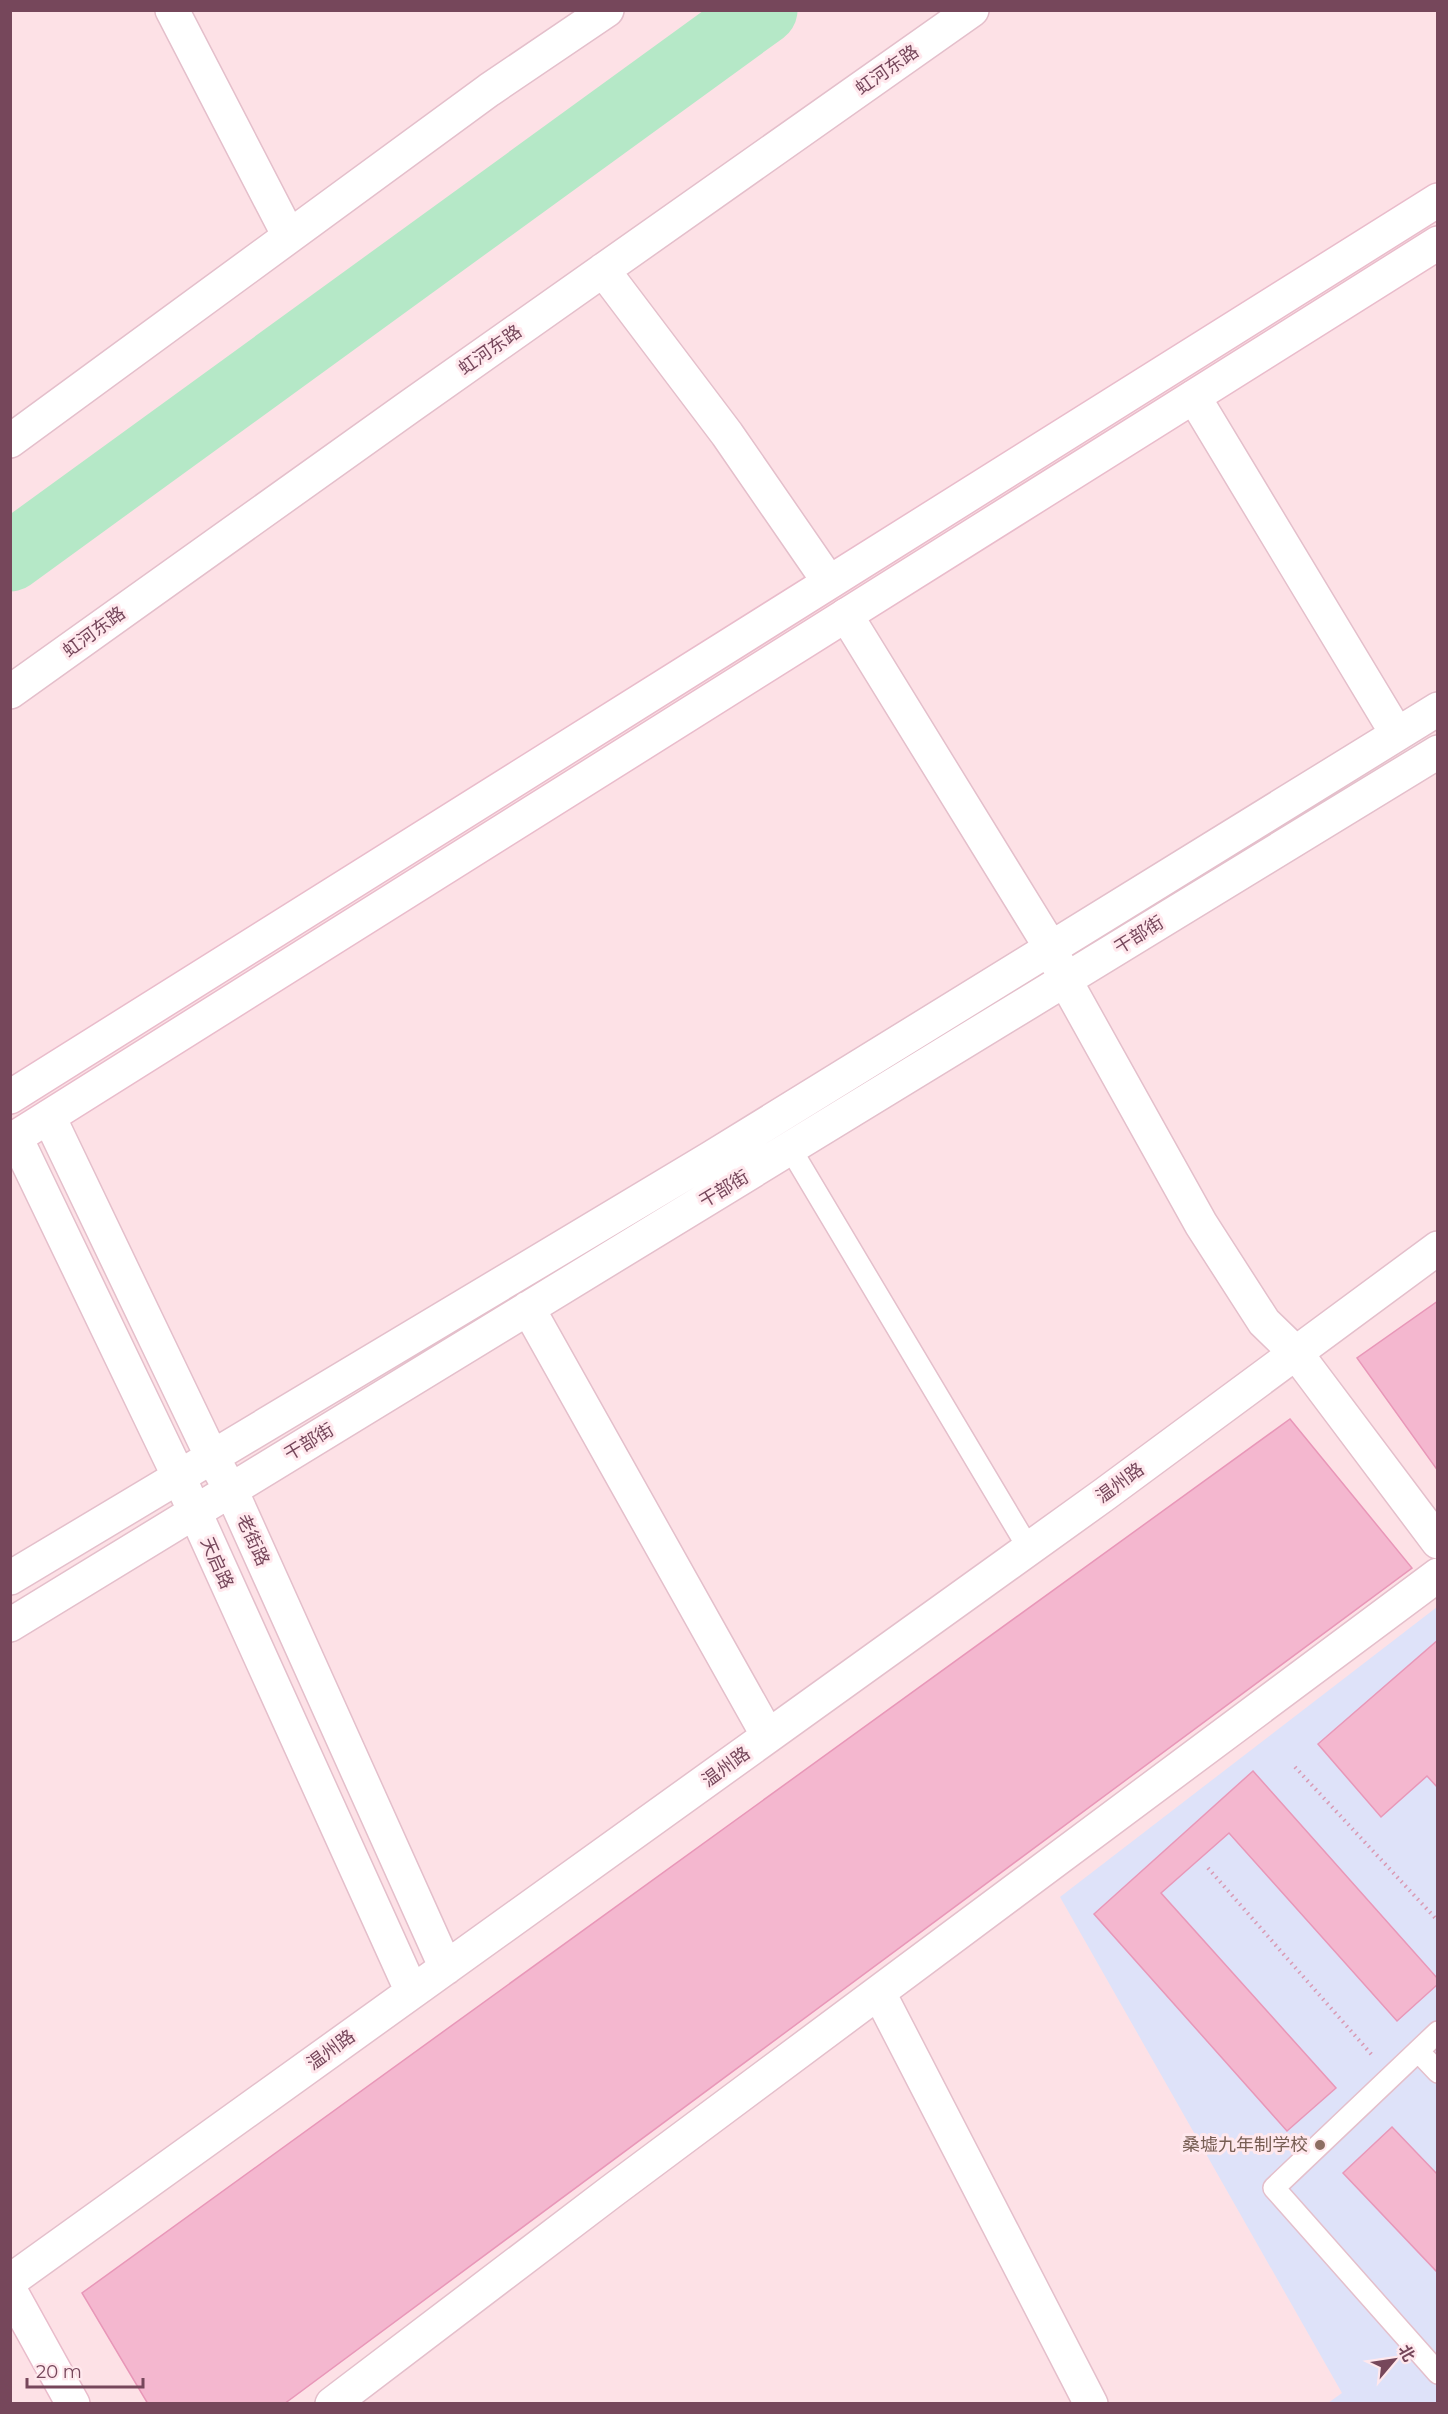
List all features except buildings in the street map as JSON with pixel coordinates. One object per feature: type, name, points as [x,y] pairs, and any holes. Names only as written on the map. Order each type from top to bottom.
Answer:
[{"type":"street","points":[[172,10],[290,236]]},
{"type":"street","points":[[10,441],[489,90],[607,10]]},
{"type":"street","name":"虹河东路","points":[[10,692],[972,10]]},
{"type":"street","points":[[10,1097],[1437,200]]},
{"type":"street","points":[[13,1139],[1437,243]]},
{"type":"street","points":[[603,270],[727,434],[829,582]]},
{"type":"street","points":[[1194,397],[1397,734]]},
{"type":"street","points":[[846,615],[1051,948],[1065,980],[1201,1224],[1264,1322],[1296,1353],[1437,1542]]},
{"type":"street","name":"干部街","points":[[10,1578],[711,1158],[1437,709]]},
{"type":"street","name":"干部街","points":[[10,1625],[1437,752]]},
{"type":"street","name":"老街路","points":[[49,1117],[212,1456],[231,1490],[446,1968]]},
{"type":"street","name":"天启路","points":[[13,1139],[179,1477],[412,1992]]},
{"type":"street","name":"温州路","points":[[10,2281],[1029,1549],[1437,1248]]},
{"type":"street","points":[[528,1308],[768,1736]]},
{"type":"street","points":[[332,2403],[1437,1575]]},
{"type":"street","points":[[879,1993],[1091,2403]]},
{"type":"street","points":[[10,2290],[74,2403]]},
{"type":"lane","points":[[790,1148],[1029,1549]]},
{"type":"lane","points":[[1437,2032],[1274,2188],[1437,2373]]},
{"type":"lane","points":[[1418,2051],[1437,2072]]},
{"type":"path","points":[[1295,1767],[1437,1922]]},
{"type":"path","points":[[1208,1868],[1391,2076]]},
{"type":"shaded area","name":"桑墟九年制学校","points":[[1437,1607],[1437,2403],[1328,2403],[1342,2393],[1060,1897]]},
{"type":"waterway","points":[[10,557],[763,10]]},
{"type":"place","name":"桑墟九年制学校","points":[[1320,2145]]}]
